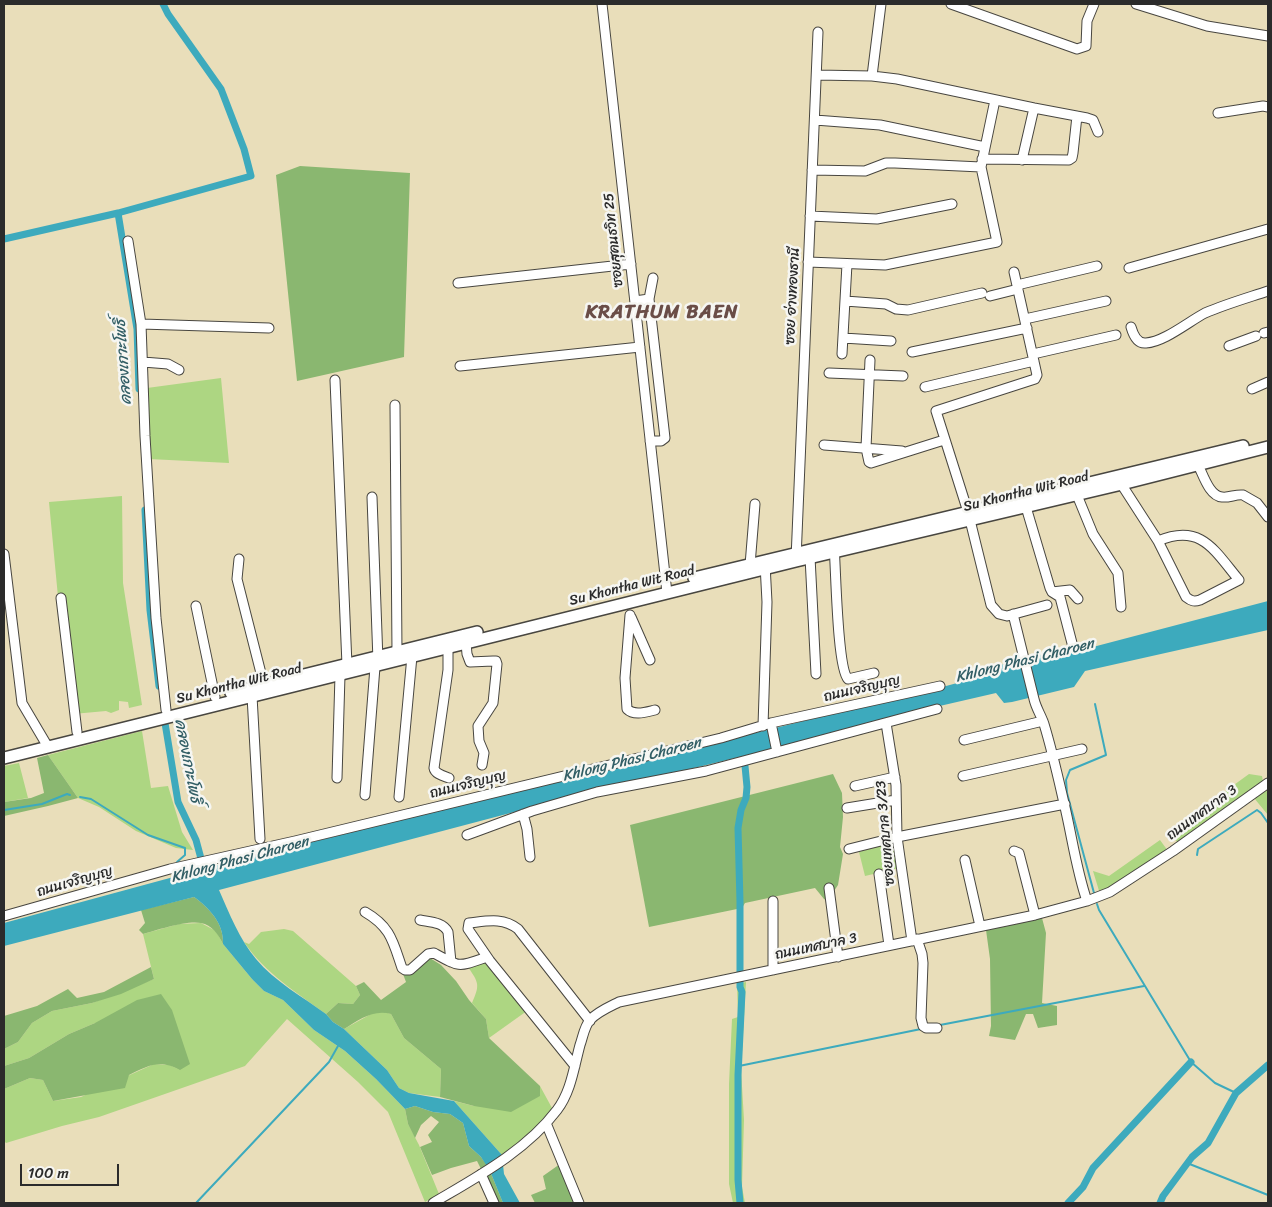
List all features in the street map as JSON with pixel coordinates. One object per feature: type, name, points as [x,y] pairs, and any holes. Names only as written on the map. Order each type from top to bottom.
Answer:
[{"type":"main road","name":"Su Khontha Wit Road","points":[[1156,471],[1198,465],[1268,442]]},
{"type":"main road","name":"Su Khontha Wit Road","points":[[4,758],[77,732],[264,685],[347,665],[377,663],[397,652],[969,517],[1268,442]]},
{"type":"main road","name":"Su Khontha Wit Road","points":[[969,517],[1026,507],[1078,494],[1119,480]]},
{"type":"main road","name":"Su Khontha Wit Road","points":[[796,557],[810,557],[834,548]]},
{"type":"main road","name":"Su Khontha Wit Road","points":[[4,750],[46,744],[340,675],[377,663],[628,603],[667,589],[750,565],[765,565]]},
{"type":"street","name":"ซอยสุคนธวิท 25","points":[[602,4],[667,589]]},
{"type":"street","points":[[872,76],[880,4]]},
{"type":"street","points":[[951,4],[1077,49],[1086,46],[1087,22],[1094,4]]},
{"type":"street","points":[[1136,4],[1207,26],[1268,36]]},
{"type":"street","name":"ซอย อ่างทองธานี","points":[[796,557],[818,32]]},
{"type":"street","points":[[817,75],[872,76],[1077,116],[1093,120],[1098,132]]},
{"type":"street","points":[[808,262],[894,264],[997,242],[982,163],[995,100]]},
{"type":"street","points":[[1218,113],[1268,107]]},
{"type":"street","points":[[1022,160],[1034,108]]},
{"type":"street","points":[[812,170],[865,171],[886,163],[982,163],[1022,160],[1069,160],[1072,158],[1073,153],[1077,116]]},
{"type":"street","points":[[815,120],[880,125],[985,146]]},
{"type":"street","points":[[810,216],[878,219],[952,204]]},
{"type":"street","points":[[1129,268],[1268,229]]},
{"type":"street","points":[[128,241],[142,324],[156,618],[166,710]]},
{"type":"street","points":[[458,283],[631,264]]},
{"type":"street","points":[[842,354],[847,264]]},
{"type":"street","points":[[845,300],[886,304],[896,309],[908,310],[1018,287],[1097,266]]},
{"type":"street","points":[[1014,272],[1038,375],[1035,379],[936,412],[969,517],[991,605],[1002,615],[1047,605]]},
{"type":"street","points":[[650,440],[665,438],[649,298],[652,278]]},
{"type":"street","points":[[1131,327],[1137,340],[1147,343],[1160,339],[1205,314],[1235,301],[1268,291]]},
{"type":"street","points":[[635,301],[649,298]]},
{"type":"street","points":[[912,352],[1026,324],[1106,300]]},
{"type":"street","points":[[142,324],[269,328]]},
{"type":"street","points":[[1229,346],[1263,334]]},
{"type":"street","points":[[925,387],[1116,335]]},
{"type":"street","points":[[843,338],[891,341]]},
{"type":"street","points":[[460,366],[640,347]]},
{"type":"street","points":[[870,360],[866,448],[870,463],[944,440]]},
{"type":"street","points":[[143,362],[168,364],[179,370]]},
{"type":"street","points":[[829,373],[903,376]]},
{"type":"street","points":[[335,380],[347,665]]},
{"type":"street","points":[[1252,389],[1268,382]]},
{"type":"street","points":[[394,405],[397,652]]},
{"type":"street","points":[[824,445],[907,451]]},
{"type":"street","points":[[1198,465],[1210,488],[1217,496],[1224,498],[1243,495],[1256,503],[1268,517]]},
{"type":"street","points":[[1119,480],[1158,541],[1186,596],[1190,600],[1194,602],[1200,600],[1239,580],[1208,544],[1201,539],[1185,535],[1158,541]]},
{"type":"street","points":[[1078,494],[1093,534],[1118,573],[1121,607]]},
{"type":"street","points":[[365,795],[377,663],[372,497]]},
{"type":"street","points":[[750,565],[755,504]]},
{"type":"street","points":[[1026,507],[1052,592],[1060,598],[1073,647]]},
{"type":"street","points":[[834,548],[845,676],[848,679],[874,673]]},
{"type":"street","points":[[4,554],[22,702],[46,744]]},
{"type":"street","points":[[810,557],[816,674]]},
{"type":"street","points":[[239,559],[237,579],[264,685]]},
{"type":"street","points":[[765,565],[769,726],[776,751]]},
{"type":"street","points":[[1052,592],[1070,590],[1078,599]]},
{"type":"street","points":[[61,598],[77,732]]},
{"type":"street","points":[[628,603],[630,615],[625,678],[627,709],[635,713],[655,710]]},
{"type":"street","points":[[196,606],[215,698]]},
{"type":"street","points":[[1013,614],[1036,710],[1043,721],[1065,804],[1080,882],[1087,901]]},
{"type":"street","points":[[630,615],[650,660]]},
{"type":"street","points":[[466,643],[468,660],[470,662],[493,661],[498,664],[493,703],[478,726],[479,741],[484,753],[482,765]]},
{"type":"street","points":[[448,647],[446,686],[434,768],[438,774],[450,778]]},
{"type":"street","points":[[399,797],[412,656]]},
{"type":"street","points":[[337,778],[340,675]]},
{"type":"street","name":"ถนนเจริญบุญ","points":[[4,916],[170,870],[940,686]]},
{"type":"street","points":[[252,696],[260,840]]},
{"type":"street","points":[[467,835],[523,814],[597,792],[687,776],[937,708]]},
{"type":"street","points":[[964,740],[1043,721]]},
{"type":"street","name":"ซอยเทศบาล 3/23","points":[[886,723],[895,777],[897,837],[915,940],[922,954],[921,1018],[923,1026],[926,1028],[937,1028]]},
{"type":"street","points":[[963,776],[1082,749]]},
{"type":"street","points":[[855,786],[895,777]]},
{"type":"street","name":"ถนนเทศบาล 3","points":[[590,1020],[603,1010],[619,1002],[889,946],[1087,901],[1110,892],[1173,851],[1268,783]]},
{"type":"street","points":[[847,808],[896,800]]},
{"type":"street","points":[[849,849],[897,837],[1065,804]]},
{"type":"street","points":[[523,814],[527,829],[530,857]]},
{"type":"street","points":[[1014,851],[1019,853],[1035,914]]},
{"type":"street","points":[[965,860],[980,926]]},
{"type":"street","points":[[879,874],[889,946]]},
{"type":"street","points":[[829,888],[838,957]]},
{"type":"street","points":[[773,901],[773,970]]},
{"type":"street","points":[[365,912],[376,918],[385,927],[393,940],[402,968],[405,970],[410,970],[431,953],[461,965],[487,957]]},
{"type":"street","points":[[420,920],[439,924],[446,928],[451,962]]},
{"type":"street","points":[[433,1203],[484,1172],[523,1145],[546,1124],[564,1099],[575,1066],[584,1031],[590,1020],[513,924],[500,920],[469,923],[468,929],[487,957],[575,1066]]},
{"type":"street","points":[[546,1124],[579,1203]]},
{"type":"street","points":[[484,1172],[494,1203]]},
{"type":"green space","points":[[300,166],[410,173],[404,357],[297,381],[276,175]]},
{"type":"green space","points":[[221,378],[229,463],[149,459],[147,388]]},
{"type":"green space","points":[[122,496],[123,583],[142,705],[129,708],[128,702],[119,701],[119,710],[111,713],[106,711],[73,714],[67,692],[49,502]]},
{"type":"green space","points":[[142,731],[151,788],[168,786],[182,832],[193,850],[176,848],[136,831],[99,807],[78,798],[48,755]]},
{"type":"green space","points":[[48,755],[78,798],[4,816],[4,802],[31,798],[44,793],[37,758]]},
{"type":"green space","points":[[19,763],[28,798],[4,802],[4,766]]},
{"type":"green space","points":[[833,774],[842,793],[843,817],[840,847],[843,854],[838,885],[834,891],[835,904],[824,899],[815,888],[745,903],[742,908],[649,927],[630,825]]},
{"type":"green space","points":[[1249,774],[1262,776],[1263,781],[1178,843],[1174,838],[1192,828],[1187,819]]},
{"type":"green space","points":[[1268,789],[1268,815],[1254,798]]},
{"type":"green space","points":[[1160,840],[1168,851],[1100,894],[1093,871],[1109,876]]},
{"type":"green space","points":[[894,842],[899,868],[865,876],[859,852]]},
{"type":"green space","points":[[194,897],[205,906],[218,923],[223,936],[223,944],[214,930],[195,922],[143,934],[139,930],[145,923],[141,910]]},
{"type":"green space","points":[[1042,918],[1046,933],[1042,1003],[1057,1006],[1057,1025],[1038,1028],[1033,1014],[1026,1014],[1015,1040],[989,1036],[991,1026],[990,959],[986,930]]},
{"type":"green space","points":[[201,923],[216,931],[223,944],[264,991],[283,1000],[314,1030],[345,1051],[405,1109],[408,1124],[419,1145],[439,1194],[425,1202],[388,1112],[358,1082],[287,1019],[245,1066],[99,1117],[6,1143],[4,1141],[4,1089],[30,1078],[43,1080],[53,1101],[81,1097],[154,1064],[170,1065],[180,1070],[95,1023],[69,1034],[29,1058],[4,1066],[4,1049],[18,1042],[32,1023],[52,1011],[92,1003],[154,979],[143,934],[179,924]]},
{"type":"green space","points":[[284,929],[293,931],[356,986],[360,995],[353,1004],[338,1003],[326,1014],[272,973],[244,942],[249,944],[261,932]]},
{"type":"green space","points":[[489,955],[531,1008],[489,1038],[486,1019],[472,1003],[477,984],[468,967]]},
{"type":"green space","points":[[430,958],[441,965],[456,981],[469,1000],[486,1019],[489,1038],[540,1086],[540,1096],[511,1112],[474,1106],[440,1097],[441,1069],[404,1038],[391,1014],[372,1014],[344,1029],[333,1022],[326,1014],[338,1003],[353,1004],[360,995],[356,986],[364,982],[381,1000],[406,982],[403,974]]},
{"type":"green space","points":[[151,967],[154,979],[121,994],[92,1003],[52,1011],[32,1023],[18,1042],[4,1049],[4,1016],[37,1006],[68,989],[77,998],[104,992]]},
{"type":"green space","points":[[746,982],[741,1069],[744,1120],[742,1187],[745,1203],[733,1203],[729,1184],[729,1084],[732,1019],[738,1017],[737,984]]},
{"type":"green space","points":[[161,994],[172,1010],[190,1064],[180,1070],[166,1065],[154,1065],[129,1075],[125,1088],[53,1101],[43,1080],[30,1078],[4,1089],[4,1066],[29,1058],[69,1034],[95,1023],[137,1000]]},
{"type":"green space","points":[[381,1011],[391,1014],[404,1038],[441,1069],[440,1097],[409,1093],[399,1088],[387,1070],[344,1029],[371,1014]]},
{"type":"green space","points":[[540,1086],[552,1108],[548,1116],[530,1135],[502,1155],[454,1101],[474,1106],[539,1096]]},
{"type":"green space","points":[[415,1106],[433,1112],[450,1114],[463,1123],[469,1146],[487,1165],[481,1169],[477,1161],[432,1175],[420,1147],[432,1142],[428,1135],[439,1122],[431,1116],[421,1125],[415,1138],[408,1124],[405,1109]]},
{"type":"green space","points":[[560,1164],[576,1203],[535,1203],[531,1195],[546,1189],[543,1176]]},
{"type":"green space","points":[[490,1171],[503,1203],[495,1203],[486,1177]]},
{"type":"water","name":"Khlong Phasi Charoen","points":[[1268,601],[1268,630],[1085,671],[1074,687],[1004,703],[996,693],[866,723],[855,729],[537,806],[219,890],[235,926],[263,967],[344,1029],[387,1070],[399,1088],[409,1093],[454,1101],[502,1155],[504,1174],[520,1203],[503,1203],[490,1171],[481,1157],[469,1146],[463,1123],[450,1114],[433,1112],[415,1106],[405,1109],[345,1051],[314,1030],[283,1000],[264,991],[223,944],[223,936],[218,923],[205,906],[194,897],[4,946],[4,923],[214,866],[946,686],[987,675],[985,669],[1056,651],[1070,653]]},
{"type":"waterway","name":"คลองเกาะโพธิ์","points":[[4,239],[118,213],[251,176],[244,149],[221,89],[168,14],[163,4]]},
{"type":"waterway","name":"คลองเกาะโพธิ์","points":[[118,213],[137,329],[139,389]]},
{"type":"waterway","name":"คลองเกาะโพธิ์","points":[[145,510],[150,610],[159,686]]},
{"type":"waterway","points":[[1094,893],[1067,793],[1066,780],[1070,770],[1106,755],[1095,704]]},
{"type":"waterway","name":"คลองเกาะโพธิ์","points":[[164,717],[178,802],[196,840],[206,877]]},
{"type":"waterway","points":[[740,1203],[738,1180],[738,1075],[742,992],[740,987],[738,828],[741,810],[746,798],[745,766]]},
{"type":"waterway","points":[[4,810],[42,804],[67,794],[70,795]]},
{"type":"waterway","name":"Khlong Phasi Charoen","points":[[80,797],[91,799],[148,835],[185,848],[185,855],[177,862]]},
{"type":"waterway","points":[[1197,855],[1198,849],[1257,810],[1268,823]]},
{"type":"waterway","points":[[1097,904],[1191,1062],[1215,1083],[1236,1093]]},
{"type":"waterway","points":[[940,1025],[1144,986]]},
{"type":"waterway","points":[[739,1066],[921,1029]]},
{"type":"waterway","points":[[196,1203],[329,1062],[338,1046]]},
{"type":"waterway","points":[[1068,1203],[1083,1187],[1093,1168],[1191,1062]]},
{"type":"waterway","points":[[1160,1203],[1163,1196],[1192,1157],[1208,1143],[1236,1093],[1268,1065]]},
{"type":"waterway","points":[[1187,1163],[1268,1195]]},
{"type":"district","name":"KRATHUM BAEN","points":[[662,313]]}]
